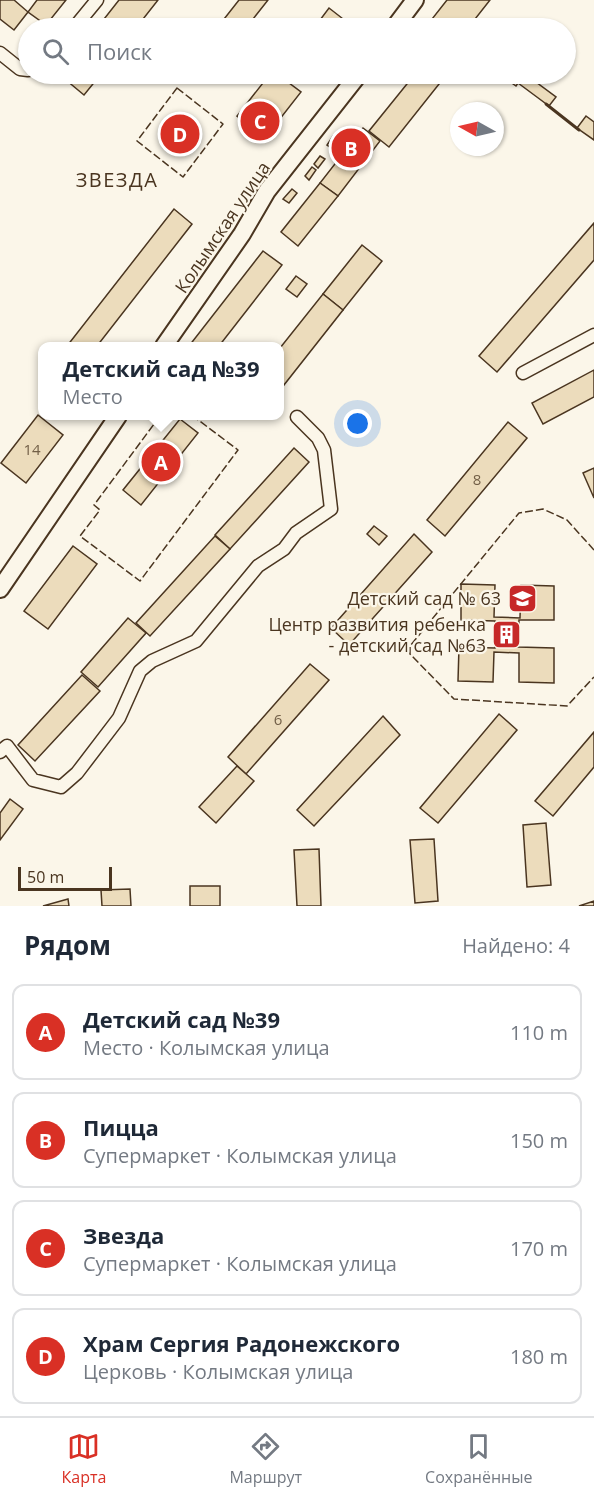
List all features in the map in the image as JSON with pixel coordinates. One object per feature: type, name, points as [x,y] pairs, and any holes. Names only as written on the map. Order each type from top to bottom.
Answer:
[{"type":"street","points":[[82,18],[97,0]]},
{"type":"street","points":[[402,18],[415,0]]},
{"type":"street","points":[[0,53],[18,67]]},
{"type":"street","name":"Колымская улица","points":[[167,342],[242,234],[267,191],[351,84]]},
{"type":"street","points":[[523,373],[594,335]]},
{"type":"street","points":[[0,752],[7,746],[33,780],[61,787],[77,773],[119,718],[140,671],[152,661],[196,641],[258,566],[284,549],[296,533],[331,509],[324,450],[318,438],[297,417]]},
{"type":"street","points":[[0,590],[115,420]]},
{"type":"building","points":[[0,0],[14,0],[28,12],[23,18],[18,18],[18,25],[14,30],[0,19]]},
{"type":"building","points":[[37,0],[66,0],[52,18],[36,18],[28,12]]},
{"type":"building","points":[[119,0],[158,0],[144,18],[105,18]]},
{"type":"building","points":[[239,0],[268,0],[254,18],[225,18]]},
{"type":"building","points":[[447,0],[490,0],[476,18],[433,18]]},
{"type":"building","points":[[329,8],[342,18],[322,18]]},
{"type":"building","points":[[71,84],[93,84],[84,95]]},
{"type":"building","points":[[262,84],[290,84],[301,92],[265,138],[237,116]]},
{"type":"building","points":[[407,84],[439,84],[389,147],[369,131]]},
{"type":"building","points":[[519,84],[538,84],[556,97],[549,106]]},
{"type":"building","points":[[586,116],[594,122],[594,140],[577,128]]},
{"type":"building","points":[[168,117],[199,141],[192,150],[161,127]]},
{"type":"building","points":[[363,128],[380,141],[338,196],[320,183]]},
{"type":"building","points":[[333,136],[338,139],[331,148],[327,145]]},
{"type":"building","points":[[320,156],[325,159],[318,168],[314,164]]},
{"type":"building","points":[[312,167],[316,170],[309,180],[305,176]]},
{"type":"building","points":[[320,183],[338,196],[298,246],[281,232]]},
{"type":"building","points":[[292,189],[297,193],[289,203],[283,199]]},
{"type":"building","points":[[174,209],[192,224],[100,342],[70,342]]},
{"type":"building","points":[[594,223],[594,260],[497,372],[479,356]]},
{"type":"building","points":[[362,245],[382,261],[343,310],[323,294]]},
{"type":"building","points":[[263,251],[282,265],[222,342],[192,342]]},
{"type":"building","points":[[296,276],[307,284],[297,297],[286,289]]},
{"type":"building","points":[[323,294],[343,310],[284,385],[284,343]]},
{"type":"building","points":[[594,370],[594,397],[543,424],[532,403]]},
{"type":"building","points":[[38,415],[38,420],[44,420],[63,435],[26,483],[1,463]]},
{"type":"building","points":[[179,420],[198,433],[141,505],[123,490]]},
{"type":"building","points":[[508,422],[527,438],[445,536],[427,520]]},
{"type":"building","points":[[294,448],[309,462],[230,549],[215,535]]},
{"type":"building","points":[[594,468],[594,498],[583,473]]},
{"type":"building","points":[[374,526],[387,536],[379,545],[367,534]]},
{"type":"building","points":[[414,534],[432,552],[349,645],[331,628]]},
{"type":"building","points":[[215,536],[230,549],[150,636],[136,623]]},
{"type":"building","points":[[73,546],[97,564],[48,629],[24,611]]},
{"type":"building","name":"Центр развития ребенка - детский сад №63","points":[[461,584],[495,585],[494,617],[520,618],[521,585],[554,586],[554,620],[519,620],[518,647],[554,648],[554,683],[519,682],[519,653],[494,652],[493,682],[458,681],[459,647],[495,648],[495,621],[461,620]]},
{"type":"building","points":[[128,618],[146,633],[98,687],[81,672]]},
{"type":"building","points":[[310,664],[329,680],[246,774],[228,757]]},
{"type":"building","points":[[82,675],[100,691],[35,761],[18,745]]},
{"type":"building","points":[[499,714],[517,730],[438,823],[420,808]]},
{"type":"building","points":[[383,716],[400,735],[314,826],[297,810]]},
{"type":"building","points":[[594,732],[594,767],[553,816],[535,801]]},
{"type":"building","points":[[237,766],[254,781],[216,823],[199,807]]},
{"type":"building","points":[[10,799],[23,809],[0,840],[0,813]]},
{"type":"building","points":[[546,823],[551,885],[527,887],[523,825]]},
{"type":"building","points":[[434,839],[438,901],[415,903],[410,840]]},
{"type":"building","points":[[319,849],[321,906],[297,906],[294,850]]},
{"type":"building","points":[[190,886],[220,886],[220,906],[190,906]]},
{"type":"building","points":[[130,889],[131,906],[102,906],[101,890]]},
{"type":"building","points":[[68,899],[69,906],[43,906]]},
{"type":"building","points":[[594,901],[594,906],[579,906]]},
{"type":"fence","points":[[177,88],[223,124],[183,177],[137,141],[177,88]]},
{"type":"fence","points":[[157,420],[94,505],[100,510],[80,536],[140,581],[238,450],[198,420]]},
{"type":"fence","points":[[594,550],[567,520],[543,509],[519,513],[410,646],[410,654],[454,699],[567,706],[594,677]]},
{"type":"wall","points":[[546,104],[579,130]]},
{"type":"place","name":"Звезда","points":[[260,121]]},
{"type":"place","name":"Храм Сергия Радонежского","points":[[180,134]]},
{"type":"place","name":"Пицца","points":[[351,148]]},
{"type":"place","name":"Детский сад №39","points":[[161,462]]},
{"type":"place","name":"Детский сад № 63","points":[[522,598]]},
{"type":"place","name":"Центр развития ребенка - детский сад №63","points":[[507,634]]},
{"type":"district","name":"ЗВЕЗДА","points":[[117,179]]}]
